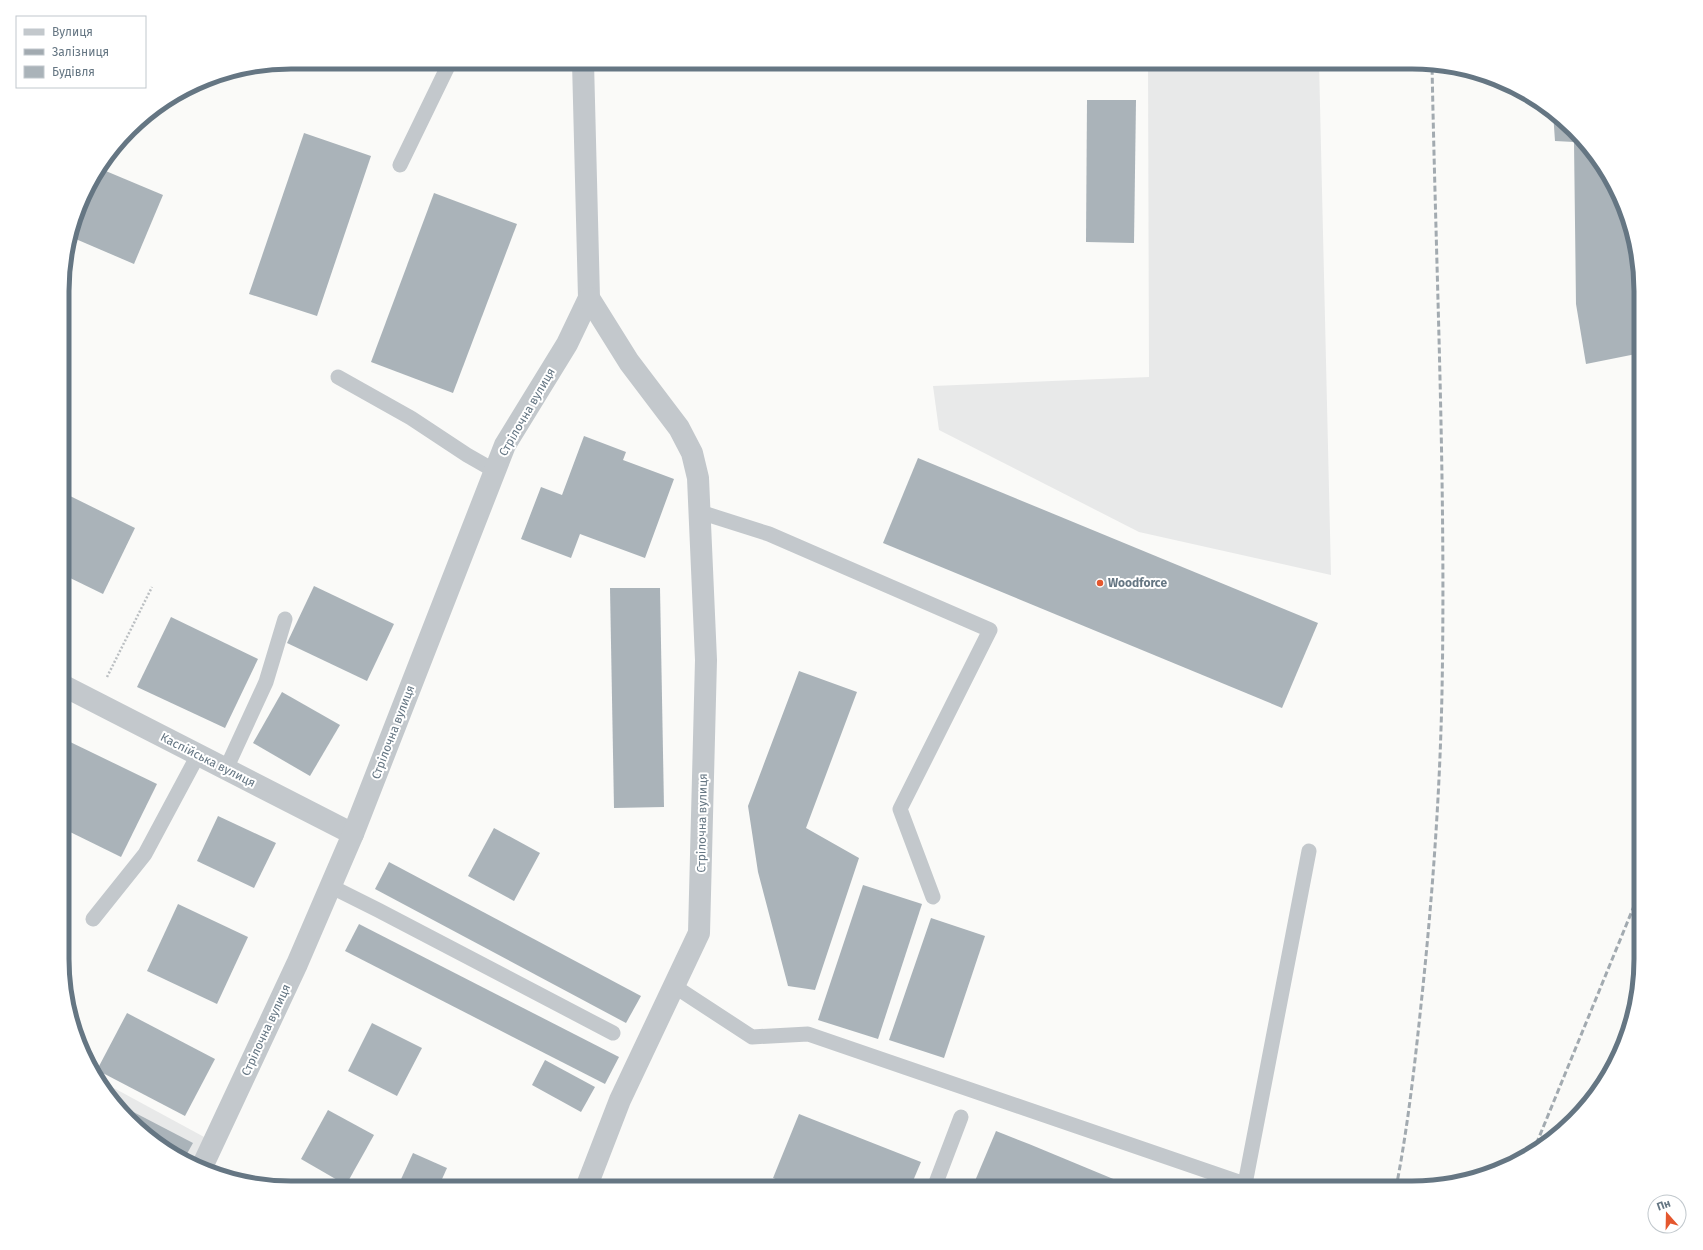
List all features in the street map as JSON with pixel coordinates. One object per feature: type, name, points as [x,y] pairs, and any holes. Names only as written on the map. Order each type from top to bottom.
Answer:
[{"type":"street","name":"Стрілочна вулиця","points":[[203,1163],[297,964],[353,834],[505,445],[567,344],[588,298],[583,69]]},
{"type":"street","name":"Стрілочна вулиця","points":[[588,298],[629,362],[679,428],[692,453],[698,478],[706,660],[699,933],[620,1100],[589,1181]]},
{"type":"street","name":"Каспійська вулиця","points":[[69,689],[353,834]]},
{"type":"lane","points":[[400,165],[447,69]]},
{"type":"lane","points":[[338,377],[411,418],[467,455],[495,471]]},
{"type":"lane","points":[[700,512],[769,534],[990,630],[900,809],[933,897]]},
{"type":"lane","points":[[226,769],[266,682],[285,619]]},
{"type":"lane","points":[[93,919],[145,854],[198,755]]},
{"type":"lane","points":[[1245,1181],[1309,851]]},
{"type":"lane","points":[[330,886],[613,1033]]},
{"type":"lane","points":[[674,986],[752,1037],[808,1034],[1230,1181]]},
{"type":"lane","points":[[937,1181],[961,1117]]},
{"type":"path","points":[[94,702],[152,587]]},
{"type":"shaded area","points":[[1148,69],[1319,69],[1331,575],[1139,532],[939,430],[933,386],[1149,377]]},
{"type":"shaded area","points":[[108,1085],[206,1138],[194,1158],[180,1151],[156,1135],[134,1116]]},
{"type":"building","points":[[1087,100],[1136,100],[1134,243],[1086,242]]},
{"type":"building","points":[[1554,120],[1569,134],[1597,168],[1617,206],[1630,248],[1634,277],[1634,354],[1586,364],[1576,304],[1574,142],[1555,141]]},
{"type":"building","points":[[304,133],[371,156],[317,316],[249,294]]},
{"type":"building","points":[[105,170],[163,195],[134,264],[76,239],[86,206]]},
{"type":"building","points":[[434,193],[517,224],[453,393],[371,362]]},
{"type":"building","points":[[584,436],[626,452],[623,460],[674,479],[645,558],[580,534],[571,558],[521,539],[541,487],[562,495]]},
{"type":"building","name":"Woodforce","points":[[918,458],[1318,623],[1282,708],[883,543]]},
{"type":"building","points":[[69,495],[135,528],[103,594],[69,577]]},
{"type":"building","points":[[314,586],[394,624],[367,681],[287,643]]},
{"type":"building","points":[[610,588],[660,588],[664,807],[614,808]]},
{"type":"building","points":[[171,617],[258,659],[225,728],[137,687]]},
{"type":"building","points":[[799,671],[857,692],[806,828],[859,858],[815,990],[788,986],[758,872],[748,806]]},
{"type":"building","points":[[282,692],[340,725],[310,776],[253,743]]},
{"type":"building","points":[[69,741],[157,784],[121,857],[69,831]]},
{"type":"building","points":[[218,816],[276,843],[254,888],[197,861]]},
{"type":"building","points":[[494,828],[540,853],[514,901],[468,876]]},
{"type":"building","points":[[389,862],[641,996],[626,1023],[375,889]]},
{"type":"building","points":[[863,885],[922,904],[878,1039],[818,1020]]},
{"type":"building","points":[[178,904],[248,937],[217,1004],[147,971]]},
{"type":"building","points":[[931,918],[985,936],[944,1058],[889,1040]]},
{"type":"building","points":[[359,924],[619,1057],[605,1084],[345,951]]},
{"type":"building","points":[[127,1013],[215,1059],[185,1116],[100,1072],[98,1068]]},
{"type":"building","points":[[372,1023],[422,1048],[397,1096],[348,1071]]},
{"type":"building","points":[[545,1060],[595,1087],[581,1112],[532,1085]]},
{"type":"building","points":[[128,1109],[193,1143],[187,1155],[156,1135]]},
{"type":"building","points":[[328,1110],[374,1135],[348,1181],[339,1181],[301,1159]]},
{"type":"building","points":[[799,1114],[921,1162],[913,1181],[780,1181],[773,1178]]},
{"type":"building","points":[[996,1131],[1118,1181],[975,1181]]},
{"type":"building","points":[[413,1153],[447,1168],[441,1181],[400,1181]]},
{"type":"railway","points":[[1397,1181],[1412,1087],[1427,950],[1440,766],[1443,535],[1432,70]]},
{"type":"railway","points":[[1537,1143],[1634,906]]},
{"type":"place","name":"Woodforce","points":[[1100,583]]}]
